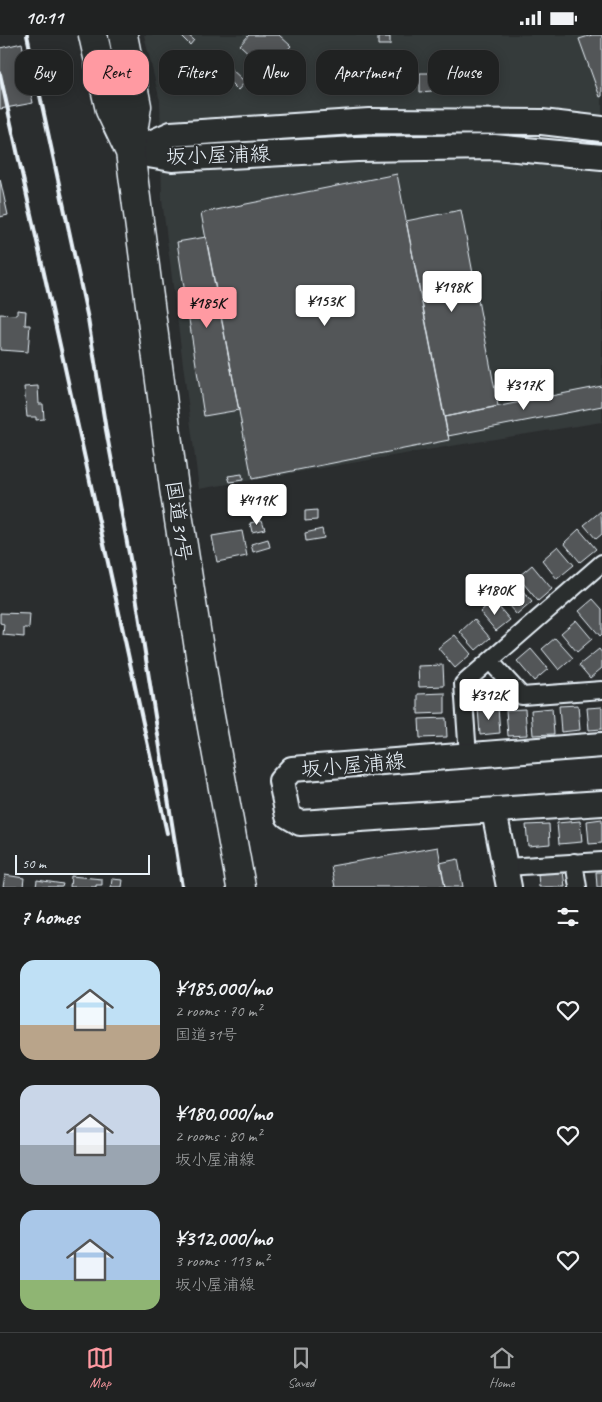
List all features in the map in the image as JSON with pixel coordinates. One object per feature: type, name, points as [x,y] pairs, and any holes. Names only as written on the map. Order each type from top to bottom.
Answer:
[{"type":"highway","name":"国道31号","points":[[92,35],[110,110],[130,152]]},
{"type":"highway","name":"国道31号","points":[[123,35],[137,106],[130,152],[174,488],[207,700],[241,887]]},
{"type":"main road","name":"坂小屋浦線","points":[[130,152],[171,134],[369,121],[542,122],[602,129]]},
{"type":"main road","name":"坂小屋浦線","points":[[130,152],[172,159],[357,149],[494,147],[602,157]]},
{"type":"main road","name":"坂小屋浦線","points":[[602,745],[292,769],[281,781],[288,816],[300,823],[602,803]]},
{"type":"main road","points":[[494,811],[507,877]]},
{"type":"street","points":[[468,756],[463,684],[602,563]]},
{"type":"street","points":[[490,661],[522,696],[602,690]]},
{"type":"street","points":[[507,877],[574,862],[602,861]]},
{"type":"street","points":[[574,862],[578,887]]},
{"type":"shaded area","points":[[144,35],[602,35],[602,422],[199,489],[162,200],[160,101]]},
{"type":"building","points":[[180,35],[188,35],[194,40],[190,45]]},
{"type":"building","points":[[249,35],[279,35],[291,46],[287,50],[245,50],[240,45]]},
{"type":"building","points":[[592,35],[602,35],[602,96],[600,97],[579,39]]},
{"type":"building","points":[[378,37],[390,37],[390,45],[378,45]]},
{"type":"building","points":[[22,43],[23,50],[15,50],[15,95],[32,95],[33,103],[0,109],[0,48]]},
{"type":"building","points":[[234,72],[244,81],[238,90],[234,86]]},
{"type":"building","points":[[420,73],[428,73],[428,91],[420,92]]},
{"type":"building","points":[[397,174],[449,440],[252,479],[201,213]]},
{"type":"building","points":[[0,179],[8,215],[0,217]]},
{"type":"building","points":[[461,210],[498,406],[444,417],[406,221]]},
{"type":"building","points":[[206,237],[239,410],[204,416],[177,242]]},
{"type":"building","points":[[17,310],[26,311],[25,325],[30,325],[28,352],[0,350],[0,314],[17,315]]},
{"type":"building","points":[[38,386],[39,404],[43,404],[44,419],[36,420],[36,417],[27,417],[24,387]]},
{"type":"building","points":[[602,386],[602,406],[448,436],[444,417]]},
{"type":"building","points":[[242,474],[243,480],[230,482],[228,476]]},
{"type":"building","points":[[275,497],[277,506],[269,507],[267,498]]},
{"type":"building","points":[[317,510],[317,520],[305,521],[305,511]]},
{"type":"building","points":[[601,511],[602,534],[596,539],[584,525]]},
{"type":"building","points":[[262,520],[265,529],[252,532],[250,523]]},
{"type":"building","points":[[322,529],[324,538],[306,541],[305,533]]},
{"type":"building","points":[[579,529],[596,549],[580,562],[564,543]]},
{"type":"building","points":[[242,531],[247,556],[217,562],[212,536]]},
{"type":"building","points":[[268,539],[270,547],[253,552],[251,544]]},
{"type":"building","points":[[558,546],[574,565],[557,579],[542,560]]},
{"type":"building","points":[[532,565],[552,589],[538,601],[518,577]]},
{"type":"building","points":[[515,581],[532,602],[517,615],[499,595]]},
{"type":"building","points":[[593,599],[602,609],[602,634],[600,636],[579,611]]},
{"type":"building","points":[[493,600],[510,620],[496,631],[480,612]]},
{"type":"building","points":[[0,613],[30,614],[29,628],[24,628],[24,637],[3,635],[4,624],[0,623]]},
{"type":"building","points":[[474,619],[490,638],[476,650],[460,632]]},
{"type":"building","points":[[576,620],[592,639],[577,652],[561,633]]},
{"type":"building","points":[[455,635],[471,654],[455,668],[438,648]]},
{"type":"building","points":[[555,638],[573,658],[559,670],[542,649]]},
{"type":"building","points":[[531,649],[548,669],[534,681],[517,661]]},
{"type":"building","points":[[599,649],[602,653],[602,668],[590,678],[579,665]]},
{"type":"building","points":[[443,665],[444,686],[419,687],[418,666]]},
{"type":"building","points":[[445,693],[445,713],[418,714],[418,694]]},
{"type":"building","points":[[578,705],[580,730],[561,732],[559,706]]},
{"type":"building","points":[[498,707],[500,733],[480,735],[478,708]]},
{"type":"building","points":[[602,707],[602,729],[589,730],[587,708]]},
{"type":"building","points":[[552,708],[554,734],[533,735],[531,710]]},
{"type":"building","points":[[525,709],[527,735],[508,736],[506,710]]},
{"type":"building","points":[[446,718],[447,737],[420,738],[419,719]]},
{"type":"building","points":[[602,819],[602,843],[589,844],[587,821]]},
{"type":"building","points":[[580,821],[582,842],[559,844],[557,823]]},
{"type":"building","points":[[549,824],[550,844],[528,846],[526,825]]},
{"type":"building","points":[[438,847],[445,887],[335,887],[331,866]]},
{"type":"building","points":[[458,859],[463,887],[445,887],[440,863]]},
{"type":"building","points":[[563,871],[565,887],[539,887],[538,873]]},
{"type":"building","points":[[596,872],[602,872],[602,887],[597,887]]},
{"type":"building","points":[[5,875],[24,878],[23,887],[3,887]]},
{"type":"building","points":[[71,876],[102,879],[102,885],[96,885],[96,887],[70,887]]},
{"type":"building","points":[[112,879],[123,880],[122,887],[111,887]]},
{"type":"building","points":[[37,880],[63,884],[62,887],[36,887]]},
{"type":"railway","points":[[27,35],[88,319],[131,564],[182,887]]},
{"type":"railway","points":[[0,74],[167,833]]}]
